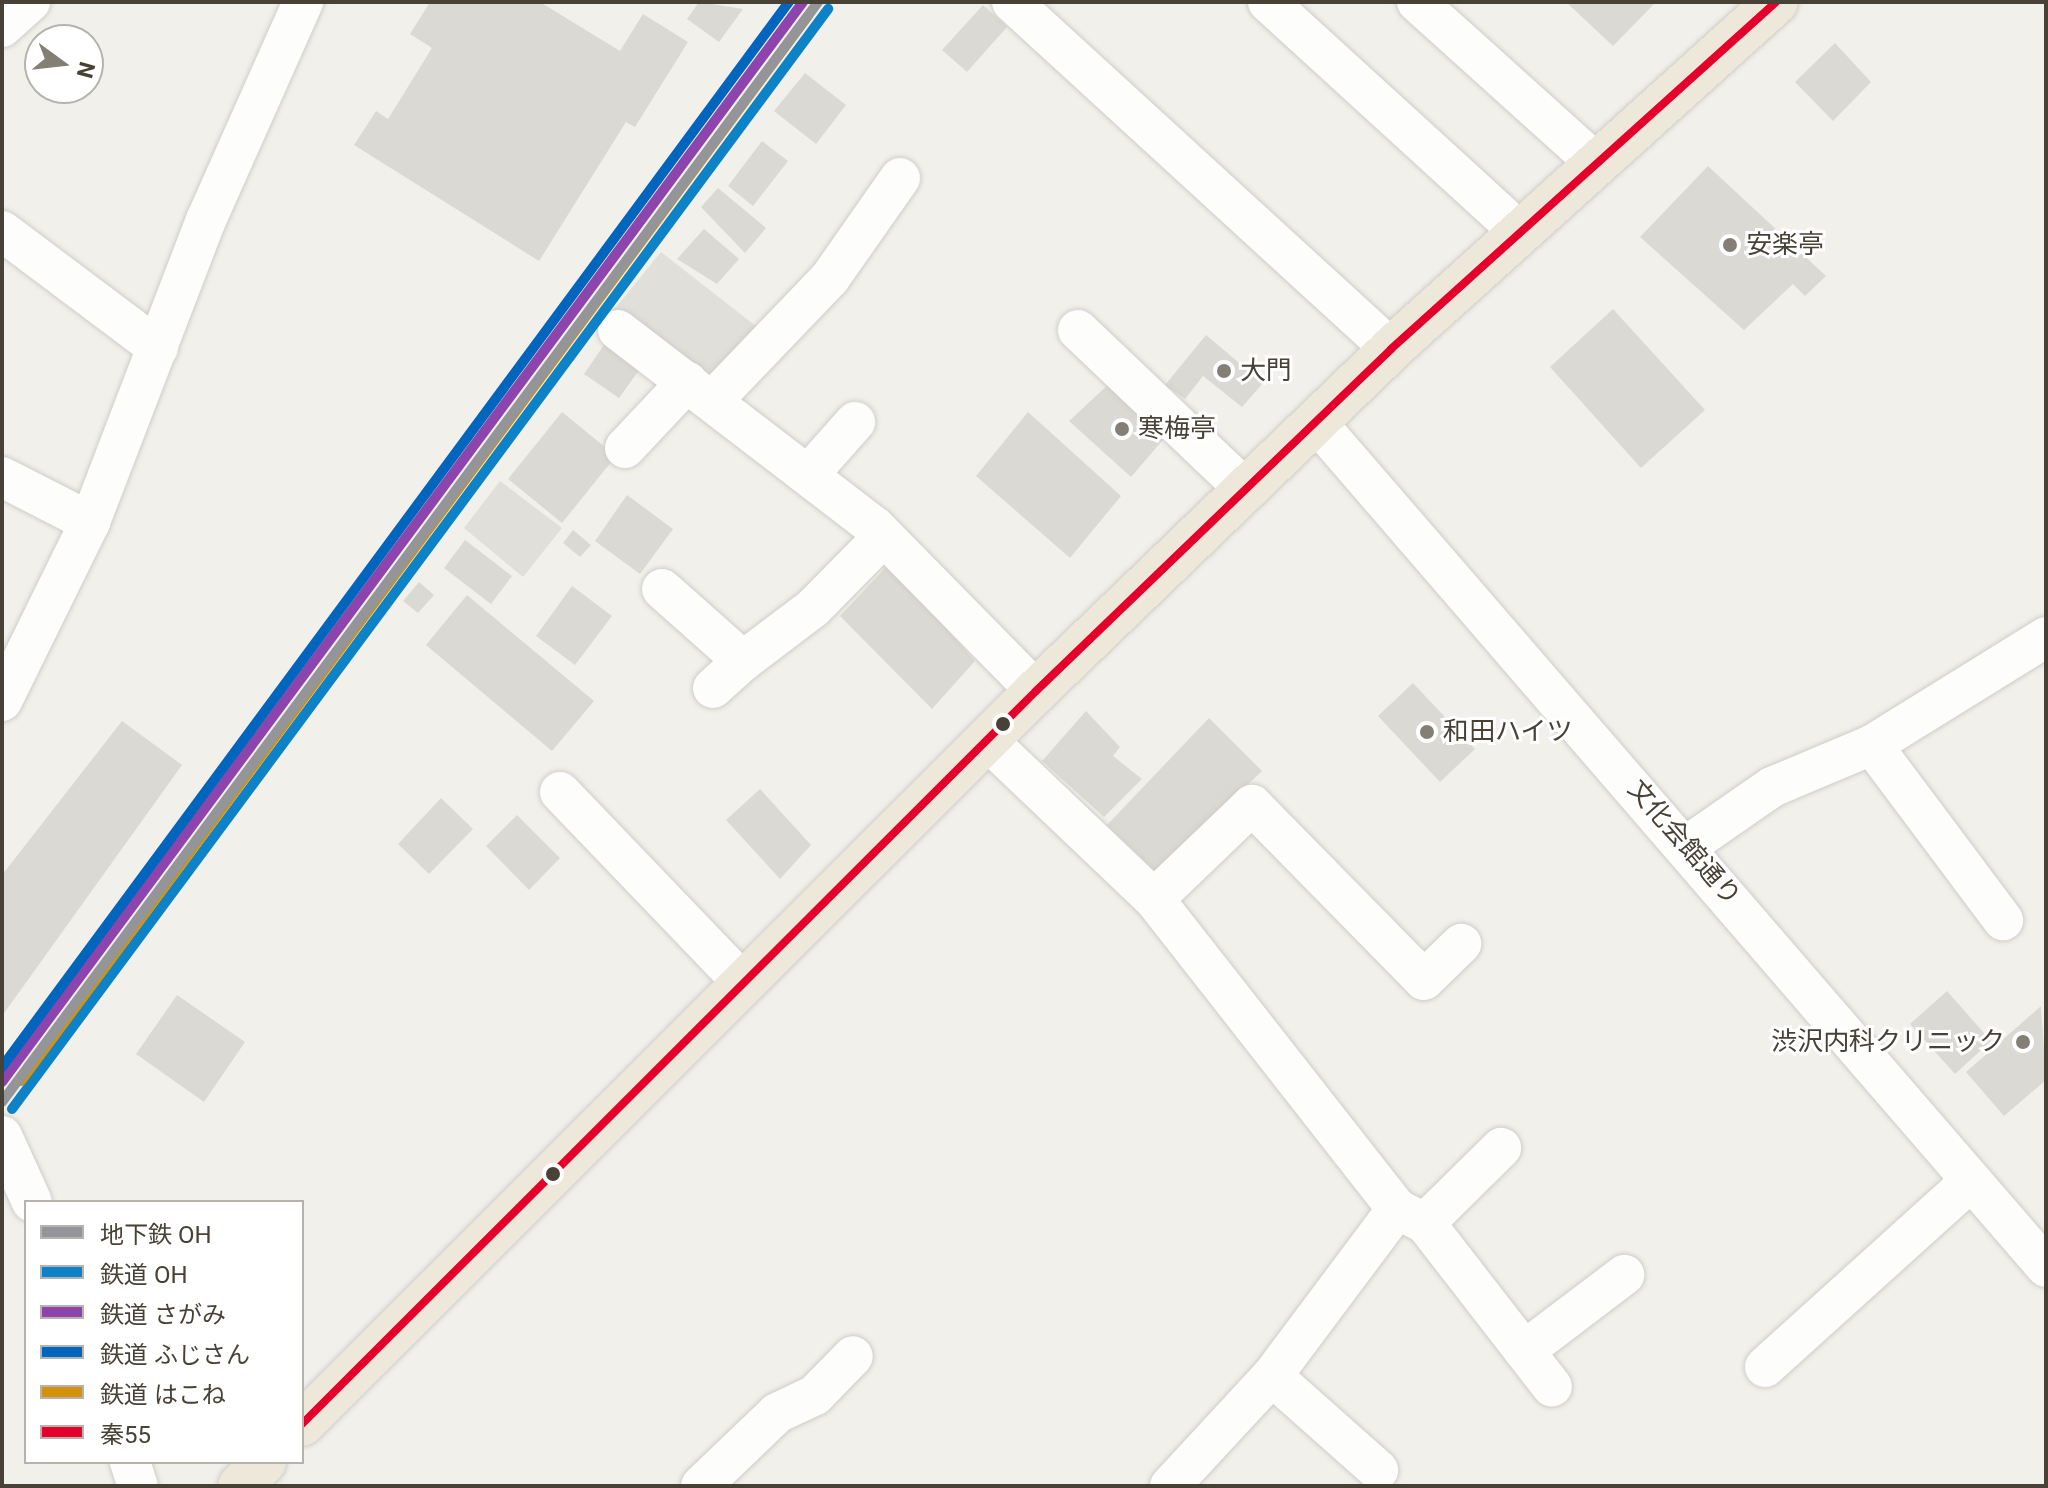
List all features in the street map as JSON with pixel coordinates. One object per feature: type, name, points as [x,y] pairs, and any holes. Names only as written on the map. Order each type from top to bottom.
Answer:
[{"type":"highway","points":[[304,1422],[1036,691],[1391,349],[1776,2]]},
{"type":"highway","points":[[240,1486],[262,1464]]},
{"type":"street","points":[[2,27],[30,2]]},
{"type":"street","points":[[2,701],[90,522],[206,220],[303,2]]},
{"type":"street","points":[[1268,2],[1520,232]]},
{"type":"street","points":[[1417,2],[1596,163]]},
{"type":"street","points":[[1036,10],[1391,349]]},
{"type":"street","points":[[625,448],[701,390],[830,278],[900,178]]},
{"type":"street","points":[[2,231],[158,348]]},
{"type":"street","points":[[618,330],[701,390],[882,538],[1036,691]]},
{"type":"street","points":[[1078,330],[1247,491]]},
{"type":"street","points":[[808,475],[855,422]]},
{"type":"street","name":"文化会館通り","points":[[1317,423],[1687,846],[1970,1182],[2046,1267]]},
{"type":"street","points":[[2,477],[90,522]]},
{"type":"street","points":[[713,688],[813,608],[882,538]]},
{"type":"street","points":[[662,589],[743,661]]},
{"type":"street","points":[[1687,846],[1772,787],[1872,745],[2046,637]]},
{"type":"street","points":[[988,741],[1154,899],[1552,1387]]},
{"type":"street","points":[[1872,745],[2003,920]]},
{"type":"street","points":[[560,792],[742,982]]},
{"type":"street","points":[[1154,899],[1252,805],[1424,980],[1461,944]]},
{"type":"street","points":[[2,1136],[31,1200]]},
{"type":"street","points":[[1170,1486],[1272,1376],[1411,1216],[1501,1148]]},
{"type":"street","points":[[1765,1367],[1970,1182]]},
{"type":"street","points":[[1524,1351],[1624,1275]]},
{"type":"street","points":[[701,1486],[777,1413],[815,1395],[853,1356]]},
{"type":"street","points":[[1272,1376],[1378,1470]]},
{"type":"street","points":[[131,1464],[138,1486]]},
{"type":"shaded area","points":[[661,252],[757,327],[704,382],[613,311]]},
{"type":"shaded area","points":[[500,481],[562,528],[523,577],[464,528]]},
{"type":"building","points":[[430,2],[540,2],[620,51],[643,14],[688,42],[635,127],[626,122],[539,261],[354,145],[376,111],[388,119],[432,48],[410,34]]},
{"type":"building","points":[[699,2],[743,9],[719,42],[687,19]]},
{"type":"building","points":[[1566,2],[1656,2],[1613,46]]},
{"type":"building","points":[[983,5],[1007,27],[967,72],[942,50]]},
{"type":"building","points":[[1835,43],[1871,82],[1833,121],[1795,82]]},
{"type":"building","points":[[805,73],[846,105],[816,144],[774,111]]},
{"type":"building","points":[[762,141],[788,161],[753,206],[728,186]]},
{"type":"building","points":[[1708,166],[1826,276],[1805,296],[1793,284],[1744,330],[1640,237]]},
{"type":"building","points":[[718,188],[766,228],[745,253],[701,207]]},
{"type":"building","points":[[704,229],[739,259],[717,284],[677,259]]},
{"type":"building","points":[[1613,309],[1705,410],[1641,468],[1550,367]]},
{"type":"building","points":[[1206,335],[1263,383],[1242,407],[1203,376],[1185,399],[1165,385]]},
{"type":"building","points":[[606,342],[642,366],[619,398],[584,374]]},
{"type":"building","points":[[1111,382],[1168,434],[1131,477],[1069,421]]},
{"type":"building","points":[[562,412],[616,456],[562,523],[508,479]]},
{"type":"building","points":[[1028,412],[1121,496],[1070,558],[976,476]]},
{"type":"building","points":[[627,495],[673,529],[640,574],[595,541]]},
{"type":"building","points":[[573,530],[591,545],[580,557],[563,543]]},
{"type":"building","points":[[465,540],[512,576],[491,604],[444,568]]},
{"type":"building","points":[[889,564],[975,661],[932,709],[840,616]]},
{"type":"building","points":[[419,582],[434,595],[418,613],[403,601]]},
{"type":"building","points":[[572,586],[612,616],[575,665],[536,636]]},
{"type":"building","points":[[467,595],[594,701],[552,751],[426,645]]},
{"type":"building","name":"和田ハイツ","points":[[1413,683],[1475,749],[1440,782],[1378,716]]},
{"type":"building","points":[[1086,711],[1120,747],[1113,756],[1142,779],[1104,817],[1042,761]]},
{"type":"building","points":[[1209,718],[1262,771],[1156,872],[1107,825]]},
{"type":"building","points":[[122,721],[182,765],[2,1016],[2,875]]},
{"type":"building","points":[[760,789],[811,845],[780,879],[726,820]]},
{"type":"building","points":[[441,798],[473,829],[429,874],[398,844]]},
{"type":"building","points":[[517,815],[560,858],[529,890],[486,846]]},
{"type":"building","points":[[1947,991],[1991,1041],[1955,1074],[1910,1024]]},
{"type":"building","points":[[177,995],[245,1042],[204,1102],[136,1054]]},
{"type":"building","name":"渋沢内科クリニック","points":[[2041,1006],[2046,1080],[2004,1116],[1966,1072]]},
{"type":"metro line","name":"OH","points":[[2,1102],[818,2]]},
{"type":"rail line","name":"ふじさん","points":[[2,1067],[789,2]]},
{"type":"rail line","name":"さがみ","points":[[2,1082],[803,2]]},
{"type":"rail line","name":"OH","points":[[12,1109],[828,9]]},
{"type":"rail line","name":"はこね","points":[[21,1081],[808,16]]},
{"type":"transit line","name":"秦55","points":[[304,1422],[1036,691],[1391,349],[1776,2]]},
{"type":"place","name":"安楽亭","points":[[1730,245]]},
{"type":"place","name":"大門","points":[[1224,371]]},
{"type":"place","name":"寒梅亭","points":[[1122,429]]},
{"type":"place","name":"和田ハイツ","points":[[1427,732]]},
{"type":"place","name":"渋沢内科クリニック","points":[[2023,1042]]}]
